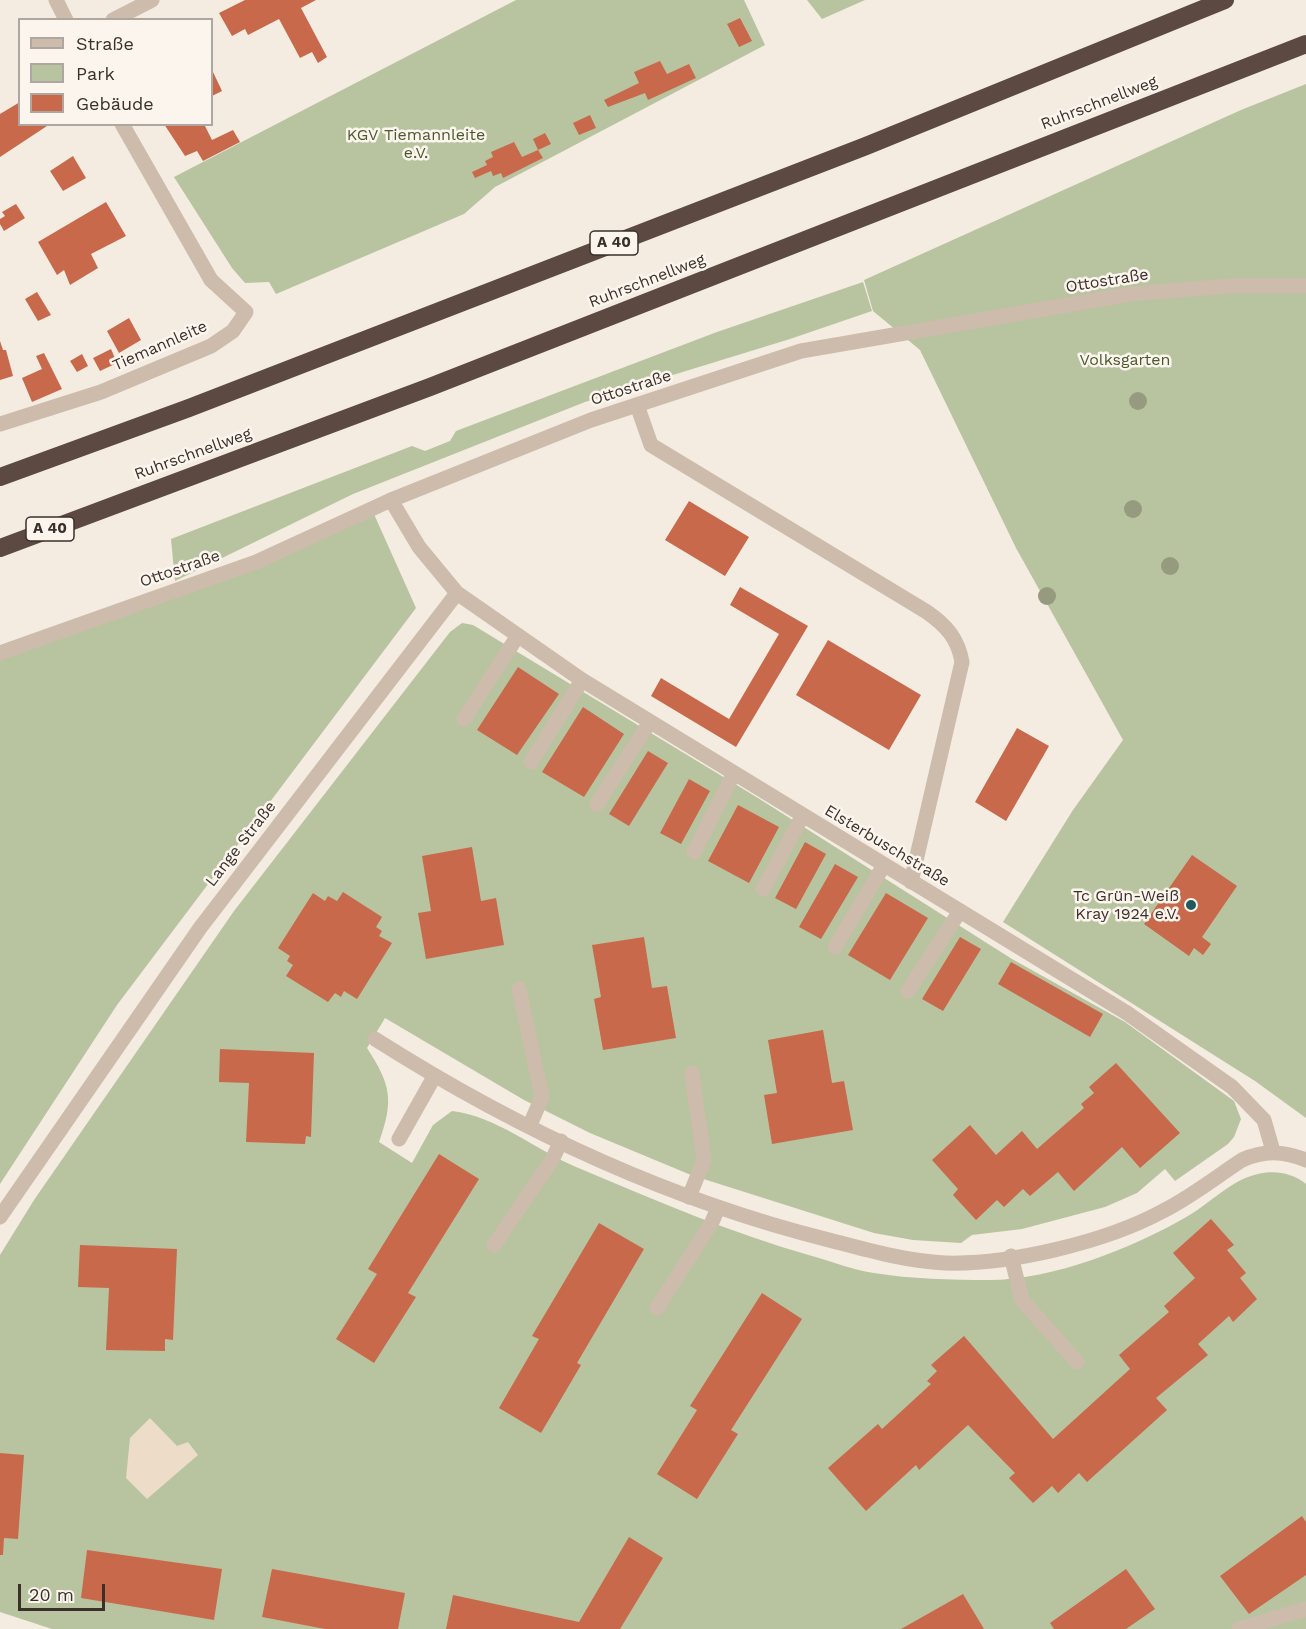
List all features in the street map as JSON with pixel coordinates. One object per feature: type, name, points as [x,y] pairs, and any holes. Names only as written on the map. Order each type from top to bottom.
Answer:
[{"type":"highway","name":"A 40","points":[[0,477],[189,408],[844,155],[1225,0]]},
{"type":"highway","name":"Ruhrschnellweg","points":[[0,548],[430,387],[1306,44]]},
{"type":"street","points":[[56,0],[65,18]]},
{"type":"street","points":[[117,18],[152,0]]},
{"type":"street","name":"Tiemannleite","points":[[0,424],[101,392],[211,346],[233,331],[246,312],[211,280],[152,182],[123,126]]},
{"type":"street","name":"Ottostraße","points":[[0,652],[256,562],[391,500],[591,420],[801,351],[879,335],[1131,294],[1228,286],[1306,286]]},
{"type":"street","points":[[637,405],[651,445],[941,621],[959,645],[962,662],[911,882]]},
{"type":"street","points":[[391,500],[419,547],[457,593]]},
{"type":"street","name":"Elsterbuschstraße","points":[[457,593],[517,637],[582,680],[1127,1013],[1232,1087],[1264,1120],[1273,1151]]},
{"type":"street","name":"Lange Straße","points":[[0,1218],[200,927],[457,593]]},
{"type":"street","points":[[464,718],[517,637]]},
{"type":"street","points":[[531,762],[582,680]]},
{"type":"street","points":[[597,804],[650,722]]},
{"type":"street","points":[[694,852],[734,773]]},
{"type":"street","points":[[763,889],[802,815]]},
{"type":"street","points":[[835,947],[884,865]]},
{"type":"street","points":[[908,991],[960,911]]},
{"type":"street","points":[[519,989],[542,1097],[530,1125]]},
{"type":"street","points":[[375,1039],[434,1077],[561,1142],[689,1197],[773,1227],[886,1255],[944,1263],[1053,1250],[1107,1234],[1162,1212],[1242,1160],[1273,1151],[1306,1160]]},
{"type":"street","points":[[689,1197],[704,1160],[692,1073]]},
{"type":"street","points":[[399,1139],[434,1077]]},
{"type":"street","points":[[494,1245],[554,1158],[561,1142]]},
{"type":"street","points":[[657,1308],[712,1222],[718,1208]]},
{"type":"street","points":[[1011,1256],[1022,1300],[1077,1362]]},
{"type":"street","points":[[1239,1629],[1306,1609]]},
{"type":"green space","name":"KGV Tiemannleite e.V.","points":[[516,0],[744,0],[765,45],[495,187],[464,214],[276,294],[269,282],[245,283],[232,268],[174,177]]},
{"type":"green space","points":[[807,0],[865,0],[822,19]]},
{"type":"green space","name":"Volksgarten","points":[[1306,84],[1306,1118],[1255,1081],[1003,922],[1073,810],[1123,740],[1016,548],[920,350],[873,311],[864,280],[1241,110]]},
{"type":"green space","points":[[863,282],[872,311],[790,339],[585,402],[353,494],[175,581],[171,539],[412,446],[425,451],[450,441],[456,431],[717,332]]},
{"type":"green space","points":[[373,512],[416,608],[117,1005],[0,1184],[0,658]]},
{"type":"green space","points":[[462,623],[473,625],[758,798],[1012,959],[1125,1022],[1234,1101],[1241,1119],[1234,1137],[1228,1144],[1175,1181],[1165,1169],[1137,1193],[1105,1207],[1022,1229],[972,1235],[961,1243],[913,1240],[874,1233],[691,1175],[590,1133],[524,1100],[385,1018],[367,1048],[381,1072],[388,1093],[387,1115],[379,1142],[412,1163],[433,1125],[452,1111],[468,1114],[500,1126],[576,1167],[664,1204],[752,1237],[866,1272],[945,1279],[1014,1279],[1066,1268],[1143,1240],[1188,1216],[1231,1186],[1249,1177],[1270,1172],[1295,1177],[1306,1184],[1306,1629],[52,1629],[0,1612],[0,1255],[34,1200],[234,911],[450,632]]},
{"type":"shaded area","points":[[150,1418],[177,1446],[188,1442],[198,1455],[147,1499],[126,1478],[130,1438]]},
{"type":"building","points":[[245,0],[316,0],[301,8],[327,57],[318,63],[312,52],[300,58],[279,19],[248,35],[245,29],[232,36],[219,13]]},
{"type":"building","points":[[740,18],[752,41],[739,47],[727,24]]},
{"type":"building","points":[[660,61],[667,74],[689,64],[696,78],[648,100],[645,93],[608,107],[604,100],[639,83],[634,72]]},
{"type":"building","points":[[213,72],[222,91],[213,96]]},
{"type":"building","points":[[18,103],[18,126],[47,126],[0,157],[0,114]]},
{"type":"building","points":[[590,115],[596,128],[579,135],[573,123]]},
{"type":"building","points":[[165,126],[205,126],[212,140],[233,130],[240,142],[203,161],[197,151],[185,156]]},
{"type":"building","points":[[545,133],[551,144],[538,150],[533,139]]},
{"type":"building","points":[[514,142],[522,157],[538,150],[543,158],[503,178],[501,173],[493,176],[491,171],[475,178],[472,172],[487,165],[485,161],[493,157],[491,152]]},
{"type":"building","points":[[73,156],[86,178],[63,191],[50,171]]},
{"type":"building","points":[[106,202],[126,236],[91,254],[98,268],[70,285],[64,270],[57,275],[38,242]]},
{"type":"building","points":[[16,204],[25,218],[4,231],[0,224],[0,219],[5,216],[2,212]]},
{"type":"building","points":[[37,292],[51,315],[38,321],[25,299]]},
{"type":"building","points":[[129,318],[141,340],[119,353],[107,331]]},
{"type":"building","points":[[0,341],[3,350],[6,350],[13,376],[0,380]]},
{"type":"building","points":[[111,349],[117,363],[100,371],[93,358]]},
{"type":"building","points":[[44,353],[62,389],[32,402],[22,378],[42,369],[36,356]]},
{"type":"building","points":[[82,354],[88,366],[77,372],[70,361]]},
{"type":"building","points":[[689,501],[749,537],[725,576],[665,540]]},
{"type":"building","points":[[740,587],[808,626],[736,747],[651,696],[661,678],[729,719],[779,634],[730,605]]},
{"type":"building","points":[[828,640],[921,695],[889,750],[796,695]]},
{"type":"building","points":[[518,667],[559,694],[517,755],[477,730]]},
{"type":"building","points":[[583,707],[624,734],[584,797],[542,772]]},
{"type":"building","points":[[1017,728],[1049,746],[1006,821],[975,802]]},
{"type":"building","points":[[648,751],[668,763],[629,826],[609,814]]},
{"type":"building","points":[[689,779],[710,791],[681,844],[660,833]]},
{"type":"building","points":[[738,805],[779,827],[749,883],[708,861]]},
{"type":"building","points":[[805,842],[826,854],[796,909],[775,898]]},
{"type":"building","points":[[472,847],[481,901],[496,898],[504,945],[426,959],[418,913],[431,911],[422,856]]},
{"type":"building","name":"Tc Grün-Weiß Kray 1924 e.V.","points":[[1192,855],[1237,886],[1202,937],[1211,944],[1203,955],[1194,948],[1189,956],[1144,924]]},
{"type":"building","points":[[835,864],[858,877],[821,939],[799,927]]},
{"type":"building","points":[[343,892],[382,917],[376,927],[382,931],[379,936],[392,943],[357,999],[344,991],[341,997],[335,993],[328,1002],[286,976],[293,965],[287,961],[290,956],[278,948],[313,893],[325,901],[328,896],[337,901]]},
{"type":"building","points":[[886,893],[928,918],[890,980],[848,955]]},
{"type":"building","points":[[644,937],[652,988],[667,986],[676,1038],[603,1050],[594,999],[601,997],[592,945]]},
{"type":"building","points":[[960,937],[981,949],[943,1011],[922,999]]},
{"type":"building","points":[[1011,962],[1103,1014],[1090,1037],[998,984]]},
{"type":"building","points":[[823,1030],[832,1083],[844,1081],[853,1130],[772,1144],[764,1095],[777,1093],[768,1040]]},
{"type":"building","points":[[220,1049],[314,1053],[311,1137],[306,1136],[305,1144],[246,1142],[249,1083],[219,1082]]},
{"type":"building","points":[[1116,1063],[1180,1133],[1140,1168],[1122,1147],[1074,1191],[1058,1172],[1030,1196],[1023,1189],[1004,1207],[997,1200],[976,1220],[953,1195],[958,1189],[932,1160],[970,1125],[996,1155],[1022,1131],[1037,1149],[1084,1108],[1081,1104],[1094,1093],[1089,1087]]},
{"type":"building","points":[[439,1154],[479,1179],[408,1293],[416,1297],[374,1363],[336,1339],[377,1274],[368,1269]]},
{"type":"building","points":[[1211,1219],[1234,1245],[1227,1250],[1246,1273],[1240,1278],[1257,1299],[1233,1322],[1229,1316],[1198,1344],[1208,1355],[1156,1398],[1167,1410],[1087,1482],[1079,1473],[1058,1493],[1052,1486],[1033,1503],[1009,1478],[1015,1473],[968,1425],[919,1470],[916,1465],[866,1511],[828,1468],[878,1424],[882,1429],[931,1384],[927,1381],[937,1371],[931,1365],[964,1336],[1053,1439],[1130,1369],[1119,1355],[1169,1312],[1164,1306],[1195,1278],[1173,1253]]},
{"type":"building","points":[[599,1223],[644,1249],[577,1363],[581,1365],[541,1433],[499,1408],[539,1339],[532,1336]]},
{"type":"building","points":[[80,1245],[177,1249],[173,1340],[165,1339],[165,1351],[106,1350],[109,1288],[78,1287]]},
{"type":"building","points":[[762,1293],[802,1319],[731,1430],[738,1434],[697,1499],[657,1474],[697,1410],[690,1406]]},
{"type":"building","points":[[0,1453],[24,1455],[18,1539],[4,1538],[3,1555],[0,1555]]},
{"type":"building","points":[[1302,1516],[1306,1522],[1306,1575],[1249,1614],[1220,1576]]},
{"type":"building","points":[[629,1537],[663,1558],[620,1629],[446,1629],[453,1595],[579,1622]]},
{"type":"building","points":[[87,1550],[222,1569],[214,1620],[81,1598]]},
{"type":"building","points":[[272,1569],[405,1593],[398,1629],[325,1629],[262,1617]]},
{"type":"building","points":[[1126,1569],[1155,1609],[1126,1629],[1054,1629],[1050,1623]]},
{"type":"building","points":[[963,1594],[984,1629],[901,1629]]},
{"type":"place","name":"Tc Grün-Weiß Kray 1924 e.V.","points":[[1191,905]]}]
